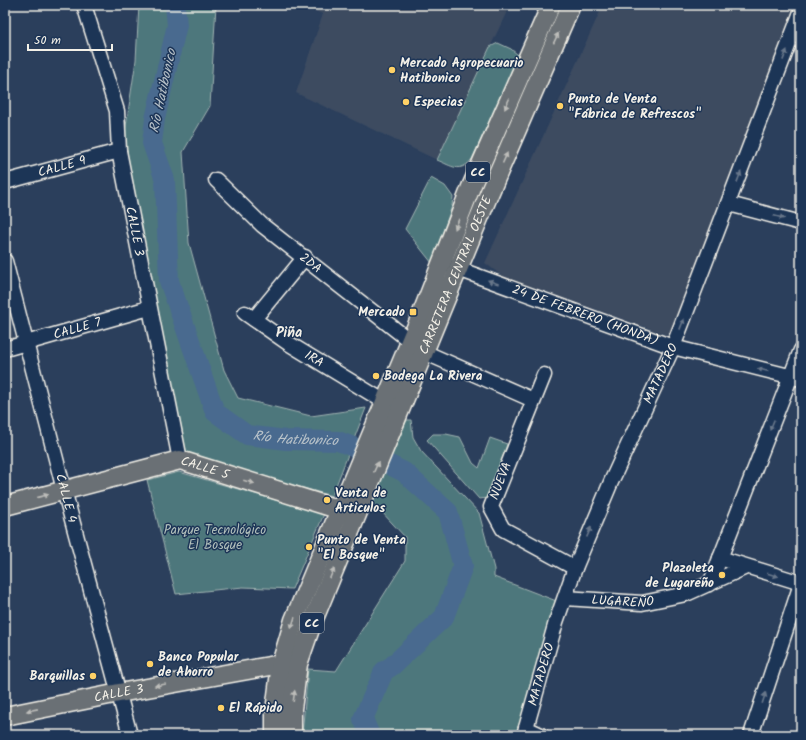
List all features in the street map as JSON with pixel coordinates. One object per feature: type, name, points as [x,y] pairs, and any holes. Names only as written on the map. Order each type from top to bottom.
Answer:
[{"type":"main road","name":"CARRETERA CENTRAL OESTE","points":[[350,506],[399,415],[424,352],[472,187],[552,5]]},
{"type":"main road","name":"CARRETERA CENTRAL OESTE","points":[[292,735],[292,708],[298,664],[383,405],[410,341],[450,266],[571,5]]},
{"type":"main road","points":[[531,50],[547,58]]},
{"type":"main road","name":"CALLE 5","points":[[5,506],[180,460],[226,476],[350,506]]},
{"type":"main road","name":"CC","points":[[274,735],[275,711],[281,664],[294,620],[350,506]]},
{"type":"main road","name":"CALLE 3","points":[[5,716],[119,693],[281,664]]},
{"type":"street","name":"CALLE 3","points":[[84,5],[117,111],[120,151],[149,308],[180,460]]},
{"type":"street","name":"MATADERO","points":[[525,732],[575,568],[611,482],[674,346],[729,204],[796,41],[801,12]]},
{"type":"street","name":"CALLE 9","points":[[5,182],[120,151]]},
{"type":"street","name":"2DA","points":[[216,180],[262,225],[305,257],[410,341]]},
{"type":"street","points":[[729,204],[801,223]]},
{"type":"street","name":"1RA","points":[[305,257],[249,316],[383,405]]},
{"type":"street","name":"CALLE 4","points":[[5,262],[64,490],[130,735]]},
{"type":"street","name":"24 DE FEBRERO (HONDA)","points":[[450,266],[674,346],[796,378]]},
{"type":"street","name":"CALLE 7","points":[[5,349],[149,308]]},
{"type":"street","points":[[410,341],[424,352],[533,400]]},
{"type":"street","points":[[710,584],[796,378],[801,350]]},
{"type":"street","name":"NUEVA","points":[[544,375],[491,507],[503,529],[575,568]]},
{"type":"street","points":[[720,558],[801,583],[751,735]]},
{"type":"street","name":"LUGAREÑO","points":[[565,598],[642,603],[686,594],[746,567]]},
{"type":"street","points":[[525,732],[541,735]]},
{"type":"shaded area","name":"Mercado Agropecuario Hatibonico","points":[[304,5],[510,5],[437,160],[296,93],[323,14],[303,7]]},
{"type":"shaded area","points":[[603,5],[796,5],[673,337],[502,276],[485,263]]},
{"type":"shaded area","points":[[5,304],[14,338],[5,341]]},
{"type":"green space","points":[[139,5],[216,5],[210,106],[183,152],[189,243],[224,370],[238,398],[311,416],[366,408],[332,496],[186,455],[151,308],[124,139],[136,60]]},
{"type":"green space","points":[[498,43],[511,49],[518,55],[518,58],[472,159],[468,164],[460,167],[452,166],[437,160],[490,47]]},
{"type":"green space","points":[[431,178],[445,186],[453,197],[452,206],[432,263],[405,229]]},
{"type":"green space","points":[[407,420],[411,420],[413,437],[421,451],[479,513],[494,569],[494,577],[559,602],[519,735],[464,735],[459,733],[458,735],[302,735],[308,669],[336,671],[405,561],[405,537],[380,510],[369,508]]},
{"type":"green space","points":[[433,434],[446,434],[460,437],[473,463],[479,468],[490,438],[507,444],[494,485],[487,498],[479,499],[427,440]]},
{"type":"green space","name":"Parque Tecnológico El Bosque","points":[[179,472],[324,514],[292,589],[243,587],[176,594],[147,480]]},
{"type":"waterway","name":"Río Hatibonico","points":[[175,5],[177,25],[155,119],[152,143],[165,180],[169,281],[215,412],[247,435],[286,440],[338,441],[404,472],[448,512],[463,566],[444,617],[392,666],[384,671],[363,719],[370,735]]},
{"type":"place","name":"Mercado Agropecuario Hatibonico","points":[[392,70]]},
{"type":"place","name":"Especias","points":[[406,102]]},
{"type":"place","name":"Punto de Venta \"Fábrica de Refrescos\"","points":[[560,106]]},
{"type":"place","name":"Mercado","points":[[413,312]]},
{"type":"place","name":"Bodega La Rivera","points":[[376,376]]},
{"type":"place","name":"Venta de Articulos","points":[[327,500]]},
{"type":"place","name":"Punto de Venta \"El Bosque\"","points":[[309,547]]},
{"type":"place","name":"Plazoleta de Lugareño","points":[[722,575]]},
{"type":"place","name":"Banco Popular de Ahorro","points":[[150,664]]},
{"type":"place","name":"Barquillas","points":[[93,676]]},
{"type":"place","name":"El Rápido","points":[[221,708]]},
{"type":"district","name":"Piña","points":[[289,333]]}]
